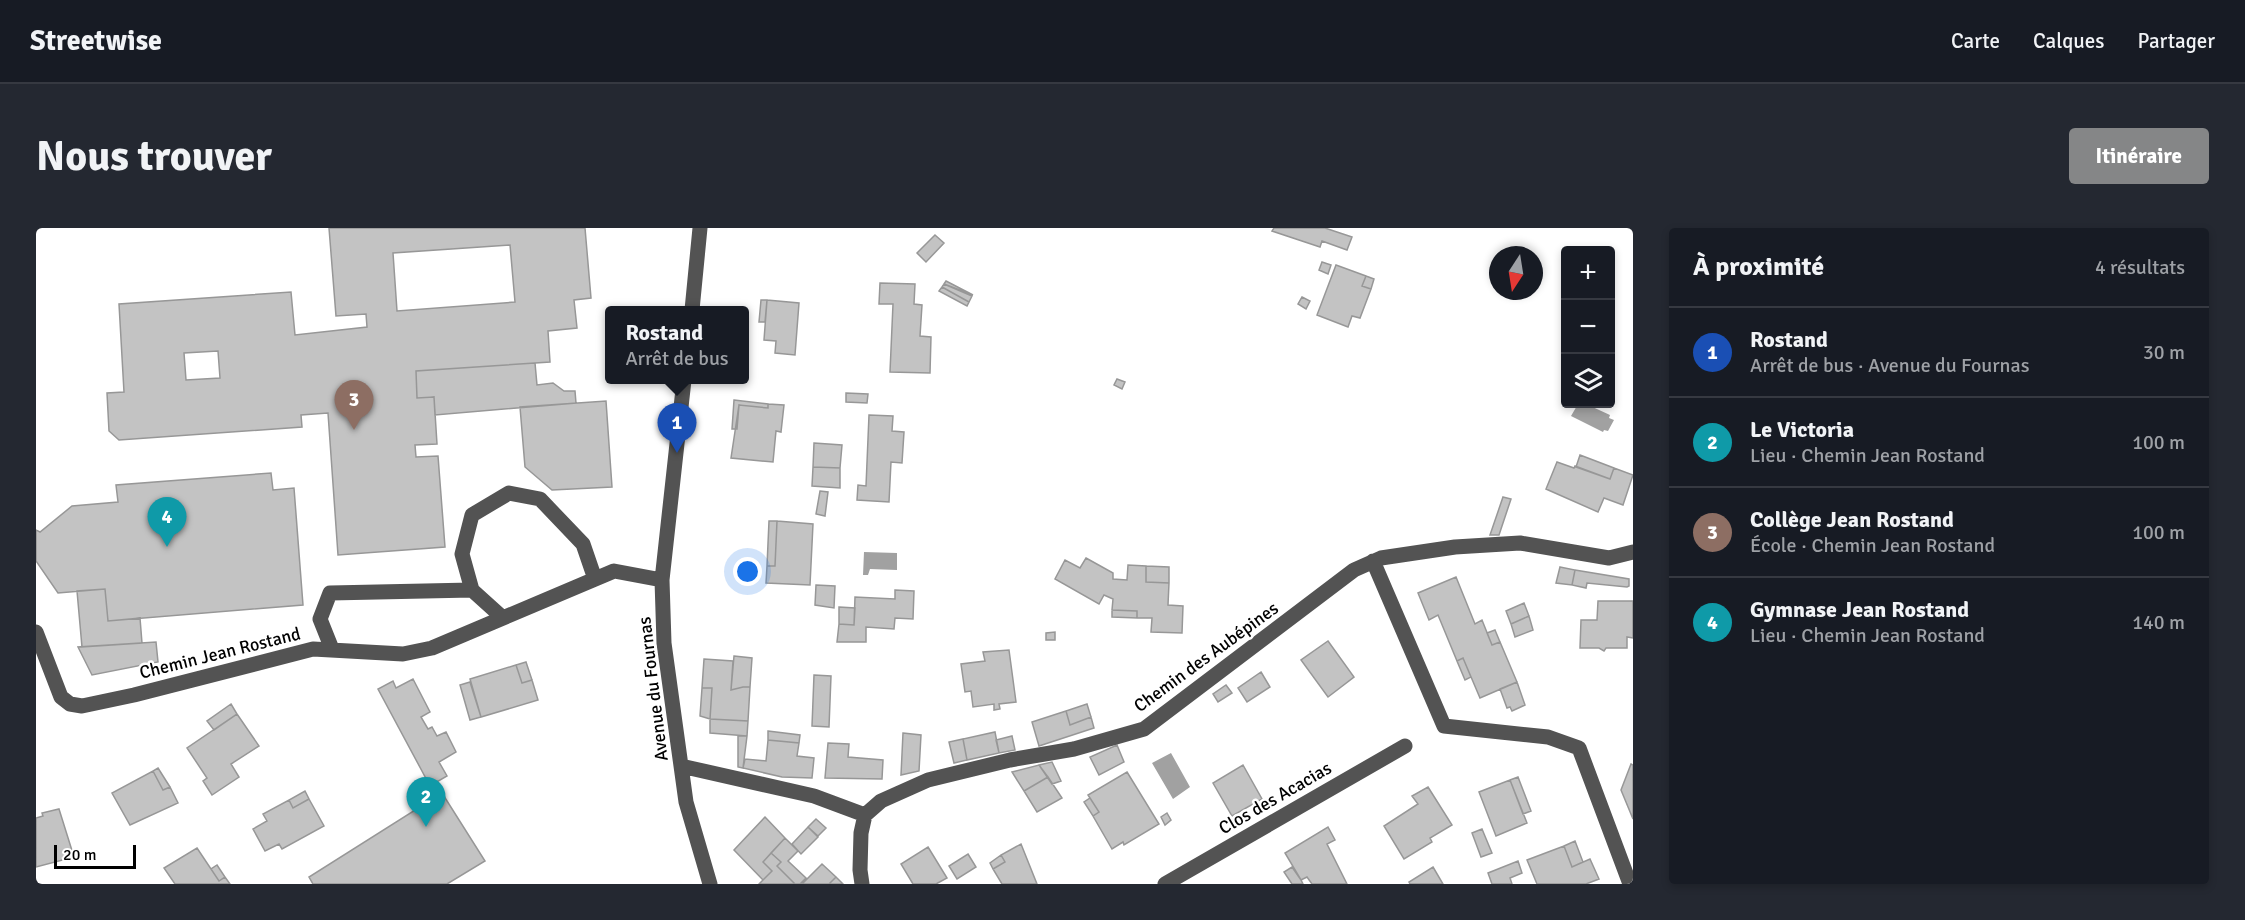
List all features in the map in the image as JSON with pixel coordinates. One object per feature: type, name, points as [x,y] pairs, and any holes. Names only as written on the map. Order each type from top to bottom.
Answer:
[{"type":"street","points":[[692,306],[700,228]]},
{"type":"street","name":"Avenue du Fournas","points":[[684,384],[662,580],[663,643],[686,802],[710,884]]},
{"type":"street","points":[[503,618],[472,590],[462,554],[472,515],[509,493],[540,499],[583,544],[595,579]]},
{"type":"street","name":"Chemin des Aubépines","points":[[865,815],[881,801],[928,780],[1010,760],[1074,749],[1144,729],[1354,570],[1381,558],[1455,547],[1520,543],[1609,558],[1633,552]]},
{"type":"street","points":[[1374,561],[1444,726],[1548,737],[1579,748],[1630,884]]},
{"type":"street","name":"Chemin Jean Rostand","points":[[36,632],[61,697],[70,704],[82,706],[313,649],[403,654],[432,648],[614,571],[662,580]]},
{"type":"street","points":[[332,649],[320,619],[330,593],[472,590]]},
{"type":"street","name":"Clos des Acacias","points":[[1165,884],[1405,746]]},
{"type":"street","points":[[681,766],[814,795],[865,815],[861,833],[862,884]]},
{"type":"shaded area","points":[[1576,408],[1595,408],[1610,415],[1609,418],[1614,420],[1608,431],[1603,432],[1571,416]]},
{"type":"shaded area","points":[[864,552],[897,553],[897,570],[870,569],[868,575],[863,575]]},
{"type":"shaded area","points":[[1171,753],[1190,787],[1173,799],[1152,763]]},
{"type":"building","points":[[329,228],[585,228],[591,298],[574,300],[577,328],[548,331],[550,362],[416,371],[417,398],[434,397],[437,444],[415,445],[416,457],[438,456],[445,547],[338,555],[328,413],[301,415],[302,427],[119,440],[109,431],[107,393],[124,392],[119,304],[291,292],[295,335],[367,327],[366,314],[336,316]],"holes":[[[510,245],[515,302],[397,311],[393,253]],[[218,351],[220,378],[186,380],[184,353]]]},
{"type":"building","points":[[1274,228],[1325,228],[1352,237],[1347,250],[1322,241],[1320,247],[1272,231]]},
{"type":"building","points":[[935,235],[944,243],[926,262],[917,253]]},
{"type":"building","points":[[1322,262],[1331,265],[1328,274],[1319,270]]},
{"type":"building","points":[[1336,265],[1366,276],[1362,286],[1371,289],[1360,318],[1352,316],[1348,327],[1317,315]]},
{"type":"building","points":[[1366,276],[1374,279],[1371,289],[1362,286]]},
{"type":"building","points":[[946,281],[973,295],[944,284]]},
{"type":"building","points":[[880,283],[915,284],[914,304],[922,305],[920,336],[931,337],[930,373],[890,372],[893,304],[879,304]]},
{"type":"building","points":[[944,284],[972,296],[969,302],[942,287]]},
{"type":"building","points":[[942,287],[969,302],[967,306],[939,291]]},
{"type":"building","points":[[1302,297],[1310,301],[1306,309],[1298,304]]},
{"type":"building","points":[[761,300],[767,300],[765,322],[759,322]]},
{"type":"building","points":[[767,300],[799,303],[795,355],[775,353],[776,341],[764,340]]},
{"type":"building","points":[[535,363],[537,385],[553,383],[564,391],[575,391],[576,403],[435,415],[434,397],[417,398],[416,371]]},
{"type":"building","points":[[1117,379],[1125,382],[1122,389],[1114,385]]},
{"type":"building","points":[[846,393],[868,394],[867,403],[846,402]]},
{"type":"building","points":[[734,400],[768,404],[768,408],[739,405],[737,429],[732,429]]},
{"type":"building","points":[[606,401],[612,487],[552,490],[525,467],[520,407]]},
{"type":"building","points":[[768,404],[784,405],[781,432],[776,431],[773,462],[731,458],[739,405],[768,408]]},
{"type":"building","points":[[869,415],[893,416],[892,431],[904,432],[902,463],[891,462],[889,502],[857,500],[858,485],[866,486]]},
{"type":"building","points":[[814,443],[842,445],[840,468],[813,467]]},
{"type":"building","points":[[1580,455],[1614,468],[1610,479],[1576,467]]},
{"type":"building","points":[[1557,462],[1610,479],[1614,468],[1633,475],[1623,505],[1604,498],[1598,512],[1546,489]]},
{"type":"building","points":[[813,467],[840,468],[840,488],[812,486]]},
{"type":"building","points":[[271,473],[273,490],[294,488],[303,605],[108,621],[105,589],[58,593],[36,561],[36,530],[40,532],[72,506],[118,502],[116,485]]},
{"type":"building","points":[[820,491],[828,492],[825,516],[816,514]]},
{"type":"building","points":[[1503,497],[1511,499],[1499,535],[1490,535]]},
{"type":"building","points":[[769,521],[777,521],[775,566],[767,566]]},
{"type":"building","points":[[777,521],[813,524],[810,585],[766,583],[767,566],[775,566]]},
{"type":"building","points":[[1086,558],[1113,573],[1113,579],[1127,580],[1128,565],[1146,566],[1146,582],[1169,583],[1168,605],[1183,606],[1182,633],[1151,632],[1152,618],[1137,618],[1137,611],[1112,610],[1113,599],[1104,595],[1099,604],[1055,579],[1065,560],[1080,568]]},
{"type":"building","points":[[1146,566],[1169,567],[1169,583],[1146,582]]},
{"type":"building","points":[[1560,567],[1575,570],[1572,585],[1556,583]]},
{"type":"building","points":[[1575,570],[1629,579],[1629,586],[1587,583],[1586,588],[1572,585]]},
{"type":"building","points":[[1456,577],[1475,624],[1482,620],[1492,645],[1500,642],[1517,682],[1480,698],[1463,658],[1457,661],[1438,615],[1429,620],[1418,593]]},
{"type":"building","points":[[816,585],[835,586],[834,608],[815,605]]},
{"type":"building","points":[[105,589],[108,621],[140,618],[142,643],[82,647],[77,591]]},
{"type":"building","points":[[895,590],[914,591],[913,619],[895,618],[894,629],[866,627],[866,642],[837,642],[839,624],[854,625],[855,597],[895,599]]},
{"type":"building","points":[[1598,601],[1633,601],[1633,638],[1627,637],[1627,648],[1606,648],[1604,651],[1599,648],[1580,648],[1581,620],[1597,620]]},
{"type":"building","points":[[1524,603],[1529,616],[1511,624],[1506,611]]},
{"type":"building","points":[[839,607],[855,608],[854,625],[839,624]]},
{"type":"building","points":[[1112,610],[1137,611],[1137,618],[1112,617]]},
{"type":"building","points":[[1529,616],[1533,630],[1515,637],[1511,624]]},
{"type":"building","points":[[1495,630],[1500,642],[1492,645],[1487,633]]},
{"type":"building","points":[[1055,632],[1055,640],[1046,640],[1046,633]]},
{"type":"building","points":[[1328,641],[1354,677],[1328,697],[1301,660]]},
{"type":"building","points":[[156,642],[158,662],[92,675],[78,647]]},
{"type":"building","points":[[1009,650],[1016,702],[999,704],[1000,709],[994,710],[994,704],[973,707],[971,691],[965,692],[961,664],[985,661],[983,652]]},
{"type":"building","points":[[734,656],[752,658],[750,687],[731,690]]},
{"type":"building","points":[[1463,658],[1471,677],[1465,680],[1457,661]]},
{"type":"building","points":[[704,659],[733,661],[731,690],[750,687],[748,721],[710,719],[712,688],[702,688]]},
{"type":"building","points":[[526,662],[532,680],[522,683],[516,665]]},
{"type":"building","points":[[516,665],[522,683],[532,680],[538,700],[481,717],[470,679]]},
{"type":"building","points":[[1261,672],[1270,687],[1247,702],[1238,688]]},
{"type":"building","points":[[814,675],[831,676],[829,727],[812,726]]},
{"type":"building","points":[[413,679],[430,712],[421,717],[428,729],[432,727],[437,736],[446,732],[456,752],[439,762],[447,776],[430,786],[378,689],[393,681],[396,688]]},
{"type":"building","points":[[470,682],[481,717],[470,720],[460,685]]},
{"type":"building","points":[[1517,682],[1525,705],[1512,711],[1510,707],[1507,708],[1500,689]]},
{"type":"building","points":[[1226,685],[1232,693],[1218,702],[1213,694]]},
{"type":"building","points":[[702,688],[712,688],[710,719],[700,716]]},
{"type":"building","points":[[231,704],[237,714],[214,730],[207,721]]},
{"type":"building","points":[[1087,704],[1091,717],[1070,725],[1066,711]]},
{"type":"building","points":[[1066,711],[1070,725],[1091,717],[1094,728],[1039,746],[1032,722]]},
{"type":"building","points":[[237,714],[259,746],[231,764],[239,777],[212,795],[203,781],[207,778],[187,748]]},
{"type":"building","points":[[710,719],[748,721],[747,736],[710,733]]},
{"type":"building","points":[[768,731],[800,735],[799,743],[768,740]]},
{"type":"building","points":[[995,732],[999,753],[967,760],[963,739]]},
{"type":"building","points":[[903,733],[921,735],[919,771],[901,775]]},
{"type":"building","points":[[738,736],[747,736],[743,768],[738,767]]},
{"type":"building","points":[[1012,736],[1015,750],[999,753],[996,740]]},
{"type":"building","points":[[963,739],[967,760],[954,763],[949,742]]},
{"type":"building","points":[[768,740],[799,743],[797,756],[814,758],[812,778],[782,777],[743,768],[745,759],[766,761]]},
{"type":"building","points":[[828,743],[849,744],[848,757],[883,760],[882,779],[825,778]]},
{"type":"building","points":[[1117,745],[1124,762],[1099,775],[1090,757]]},
{"type":"building","points":[[1052,762],[1061,781],[1052,784],[1039,765]]},
{"type":"building","points":[[1631,764],[1633,765],[1633,819],[1621,790]]},
{"type":"building","points":[[1039,765],[1048,777],[1024,791],[1012,772]]},
{"type":"building","points":[[1243,765],[1262,799],[1232,816],[1213,783]]},
{"type":"building","points":[[158,768],[170,787],[163,790],[153,771]]},
{"type":"building","points":[[153,771],[163,790],[170,787],[178,803],[130,825],[112,793]]},
{"type":"building","points":[[1127,772],[1159,824],[1124,845],[1123,842],[1112,849],[1093,816],[1099,812],[1088,795]]},
{"type":"building","points":[[1048,777],[1062,798],[1037,812],[1024,791]]},
{"type":"building","points":[[1518,777],[1531,811],[1523,814],[1510,780]]},
{"type":"building","points":[[1510,780],[1527,823],[1496,836],[1479,792]]},
{"type":"building","points":[[1428,787],[1452,825],[1430,838],[1432,842],[1404,859],[1384,826],[1418,804],[1412,796]]},
{"type":"building","points":[[305,791],[309,799],[293,808],[289,800]]},
{"type":"building","points":[[442,793],[485,861],[447,884],[313,884],[309,877]]},
{"type":"building","points":[[1090,798],[1099,812],[1093,816],[1084,802]]},
{"type":"building","points":[[309,799],[324,826],[282,849],[279,844],[265,851],[253,829],[267,821],[263,814],[289,800],[293,808]]},
{"type":"building","points":[[59,809],[74,857],[36,867],[36,818],[43,816],[42,813]]},
{"type":"building","points":[[1167,813],[1171,820],[1165,825],[1161,817]]},
{"type":"building","points":[[765,817],[785,838],[763,862],[772,871],[763,880],[734,850]]},
{"type":"building","points":[[816,819],[826,828],[818,836],[808,827]]},
{"type":"building","points":[[808,827],[818,837],[801,854],[792,844]]},
{"type":"building","points":[[1328,827],[1335,840],[1327,844],[1347,884],[1312,884],[1307,877],[1301,880],[1285,853]]},
{"type":"building","points":[[1482,829],[1492,853],[1481,857],[1472,833]]},
{"type":"building","points":[[785,838],[798,851],[788,861],[806,878],[800,884],[795,884],[777,866],[781,862],[771,853]]},
{"type":"building","points":[[1575,841],[1583,862],[1572,867],[1564,846]]},
{"type":"building","points":[[1021,844],[1037,884],[1002,884],[993,869],[1005,862],[1001,855]]},
{"type":"building","points":[[1564,846],[1572,867],[1590,859],[1599,879],[1586,884],[1537,884],[1527,860]]},
{"type":"building","points":[[928,847],[947,878],[936,884],[913,884],[901,864]]},
{"type":"building","points":[[197,848],[219,881],[225,877],[230,884],[175,884],[164,868]]},
{"type":"building","points":[[771,853],[781,862],[777,866],[795,884],[759,884],[772,871],[763,862]]},
{"type":"building","points":[[968,854],[976,867],[957,879],[949,866]]},
{"type":"building","points":[[1001,855],[1005,862],[993,869],[990,863]]},
{"type":"building","points":[[1518,861],[1522,873],[1510,878],[1512,884],[1492,884],[1488,873]]},
{"type":"building","points":[[822,864],[836,877],[829,884],[802,884]]},
{"type":"building","points":[[217,865],[225,877],[219,881],[211,869]]},
{"type":"building","points":[[1292,867],[1303,884],[1292,884],[1284,872]]},
{"type":"building","points":[[1433,867],[1443,884],[1410,884],[1409,882]]},
{"type":"building","points":[[836,877],[843,884],[829,884]]},
{"type":"place","name":"Collège Jean Rostand","points":[[354,430]]},
{"type":"place","name":"Rostand","points":[[677,453]]},
{"type":"place","name":"Gymnase Jean Rostand","points":[[167,547]]},
{"type":"place","name":"Le Victoria","points":[[426,827]]}]
